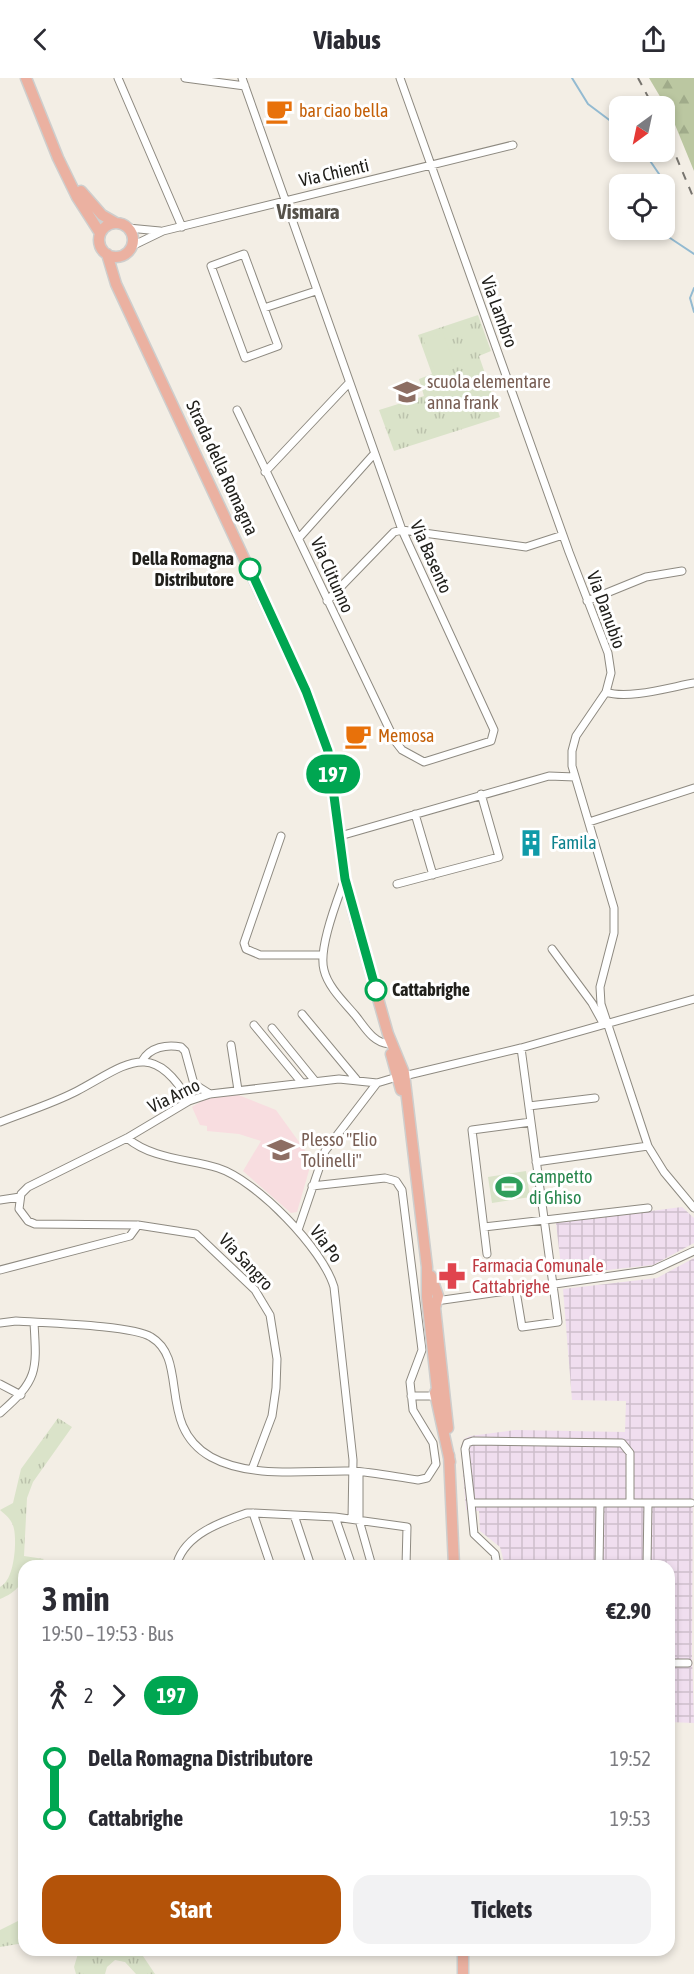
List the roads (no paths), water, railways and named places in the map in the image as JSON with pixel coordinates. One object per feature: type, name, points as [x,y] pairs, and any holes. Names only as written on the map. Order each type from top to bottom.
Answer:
[{"type":"main road","points":[[26,78],[58,158],[77,197],[100,233]]},
{"type":"main road","points":[[39,109],[85,198],[102,215],[128,228],[133,237],[132,246],[121,256],[107,254],[99,243],[100,233],[106,226],[116,223]]},
{"type":"main road","name":"Strada della Romagna","points":[[107,254],[116,284],[125,298],[306,691],[328,751],[345,879],[408,1113],[427,1267],[433,1297],[440,1393],[450,1462],[454,1560]]},
{"type":"main road","name":"Strada della Romagna","points":[[121,256],[120,274],[125,298]]},
{"type":"main road","points":[[463,1956],[463,1974]]},
{"type":"street","points":[[117,78],[183,227]]},
{"type":"street","points":[[186,78],[245,86]]},
{"type":"street","name":"Via Basento","points":[[242,78],[283,201],[402,530],[494,732],[489,742],[431,761],[417,760],[402,750]]},
{"type":"street","name":"Via Lambro","points":[[400,78],[563,535]]},
{"type":"street","name":"Via Chienti","points":[[132,246],[163,231],[513,145]]},
{"type":"street","name":"Via Chienti","points":[[128,228],[163,231]]},
{"type":"street","points":[[244,254],[264,308],[278,346],[245,358],[211,266],[244,254]]},
{"type":"street","points":[[264,308],[316,291]]},
{"type":"street","points":[[265,472],[348,384]]},
{"type":"street","name":"Via Clitunno","points":[[237,410],[394,741],[402,750]]},
{"type":"street","points":[[299,538],[374,454]]},
{"type":"street","points":[[327,601],[394,532],[402,530],[526,547],[563,535]]},
{"type":"street","name":"Via Danubio","points":[[563,535],[608,653],[611,673],[606,692],[576,736],[572,751],[572,766],[614,908],[615,921],[600,987],[605,1024]]},
{"type":"street","points":[[587,600],[646,577],[682,571]]},
{"type":"street","points":[[606,692],[634,693],[694,683]]},
{"type":"street","points":[[340,836],[481,794],[559,774],[572,766]]},
{"type":"street","points":[[559,774],[575,777]]},
{"type":"street","points":[[589,822],[694,788]]},
{"type":"street","points":[[397,884],[499,857],[481,794]]},
{"type":"street","points":[[415,814],[433,874]]},
{"type":"street","points":[[281,836],[244,943],[246,949],[260,956],[323,955]]},
{"type":"street","points":[[345,879],[335,905],[323,955],[324,970],[329,982],[373,1038],[388,1039]]},
{"type":"street","points":[[552,949],[605,1024],[648,1146],[664,1172],[694,1208]]},
{"type":"street","points":[[298,1230],[325,1151],[379,1083],[399,1075],[521,1048],[694,999]]},
{"type":"street","points":[[302,1014],[356,1079]]},
{"type":"street","points":[[255,1025],[302,1083]]},
{"type":"street","points":[[272,1029],[315,1081]]},
{"type":"street","points":[[231,1045],[237,1090]]},
{"type":"street","points":[[142,1061],[150,1051],[163,1046],[181,1047],[185,1051],[194,1084],[210,1094]]},
{"type":"street","points":[[516,1290],[522,1327],[558,1322],[521,1048]]},
{"type":"street","points":[[0,1122],[65,1097],[129,1062],[142,1061],[168,1073],[180,1085],[189,1101]]},
{"type":"street","name":"Via Arno","points":[[0,1200],[20,1197],[28,1187],[127,1138],[189,1101],[210,1094],[315,1081],[356,1079],[379,1083]]},
{"type":"street","points":[[529,1106],[595,1098]]},
{"type":"street","points":[[487,1254],[472,1130],[531,1122]]},
{"type":"street","name":"Via Po","points":[[127,1138],[145,1151],[221,1169],[252,1187],[298,1230],[329,1270],[334,1287],[356,1472],[356,1520],[370,1560]]},
{"type":"street","points":[[536,1162],[648,1146]]},
{"type":"street","points":[[0,1323],[34,1323],[131,1331],[150,1336],[162,1346],[169,1360],[178,1418],[184,1432],[196,1446],[212,1457],[252,1469],[356,1472],[418,1480],[427,1478],[433,1472],[436,1464],[433,1443],[413,1410],[411,1396],[410,1382],[422,1350],[402,1190],[396,1181],[385,1178],[312,1186]]},
{"type":"street","name":"Via Sangro","points":[[20,1197],[19,1206],[23,1215],[35,1224],[138,1225],[183,1230],[206,1240],[255,1290],[270,1315],[277,1359],[272,1416],[252,1469]]},
{"type":"street","points":[[484,1227],[648,1208]]},
{"type":"street","points":[[0,1270],[130,1236],[138,1225]]},
{"type":"street","points":[[433,1297],[458,1298],[653,1270],[694,1251]]},
{"type":"street","points":[[0,1413],[21,1395],[33,1377],[36,1359],[34,1323]]},
{"type":"street","points":[[0,1384],[21,1395]]},
{"type":"street","points":[[411,1396],[440,1393]]},
{"type":"street","points":[[496,1560],[495,1554],[474,1534],[465,1449],[467,1443],[473,1441],[622,1443],[630,1453],[630,1503]]},
{"type":"street","points":[[471,1503],[691,1503]]},
{"type":"street","points":[[599,1560],[600,1503]]},
{"type":"street","points":[[647,1560],[648,1503]]},
{"type":"street","points":[[178,1560],[184,1549],[208,1530],[247,1513],[253,1513],[335,1518],[407,1527],[406,1560]]},
{"type":"street","points":[[253,1513],[269,1560]]},
{"type":"street","points":[[294,1515],[309,1560]]},
{"type":"street","points":[[335,1518],[350,1560]]},
{"type":"street","points":[[675,1663],[688,1663]]},
{"type":"waterway","points":[[572,78],[588,104],[609,120]]},
{"type":"waterway","points":[[651,162],[659,174]]},
{"type":"waterway","points":[[673,240],[694,254]]},
{"type":"waterway","points":[[694,288],[690,298],[694,312]]},
{"type":"railway","points":[[638,78],[648,96]]},
{"type":"railway","points":[[675,154],[694,199]]},
{"type":"place","name":"bar ciao bella","points":[[279,111]]},
{"type":"place","name":"scuola elementare anna frank","points":[[407,392]]},
{"type":"place","name":"Della Romagna Distributore","points":[[250,569]]},
{"type":"place","name":"Memosa","points":[[358,736]]},
{"type":"place","name":"Famila","points":[[531,843]]},
{"type":"place","name":"Cattabrighe","points":[[376,990]]},
{"type":"place","name":"Plesso \"Elio Tolinelli\"","points":[[281,1150]]},
{"type":"place","name":"campetto di Ghiso","points":[[509,1187]]},
{"type":"place","name":"Farmacia Comunale Cattabrighe","points":[[452,1276]]},
{"type":"district","name":"Vismara","points":[[308,212]]}]
